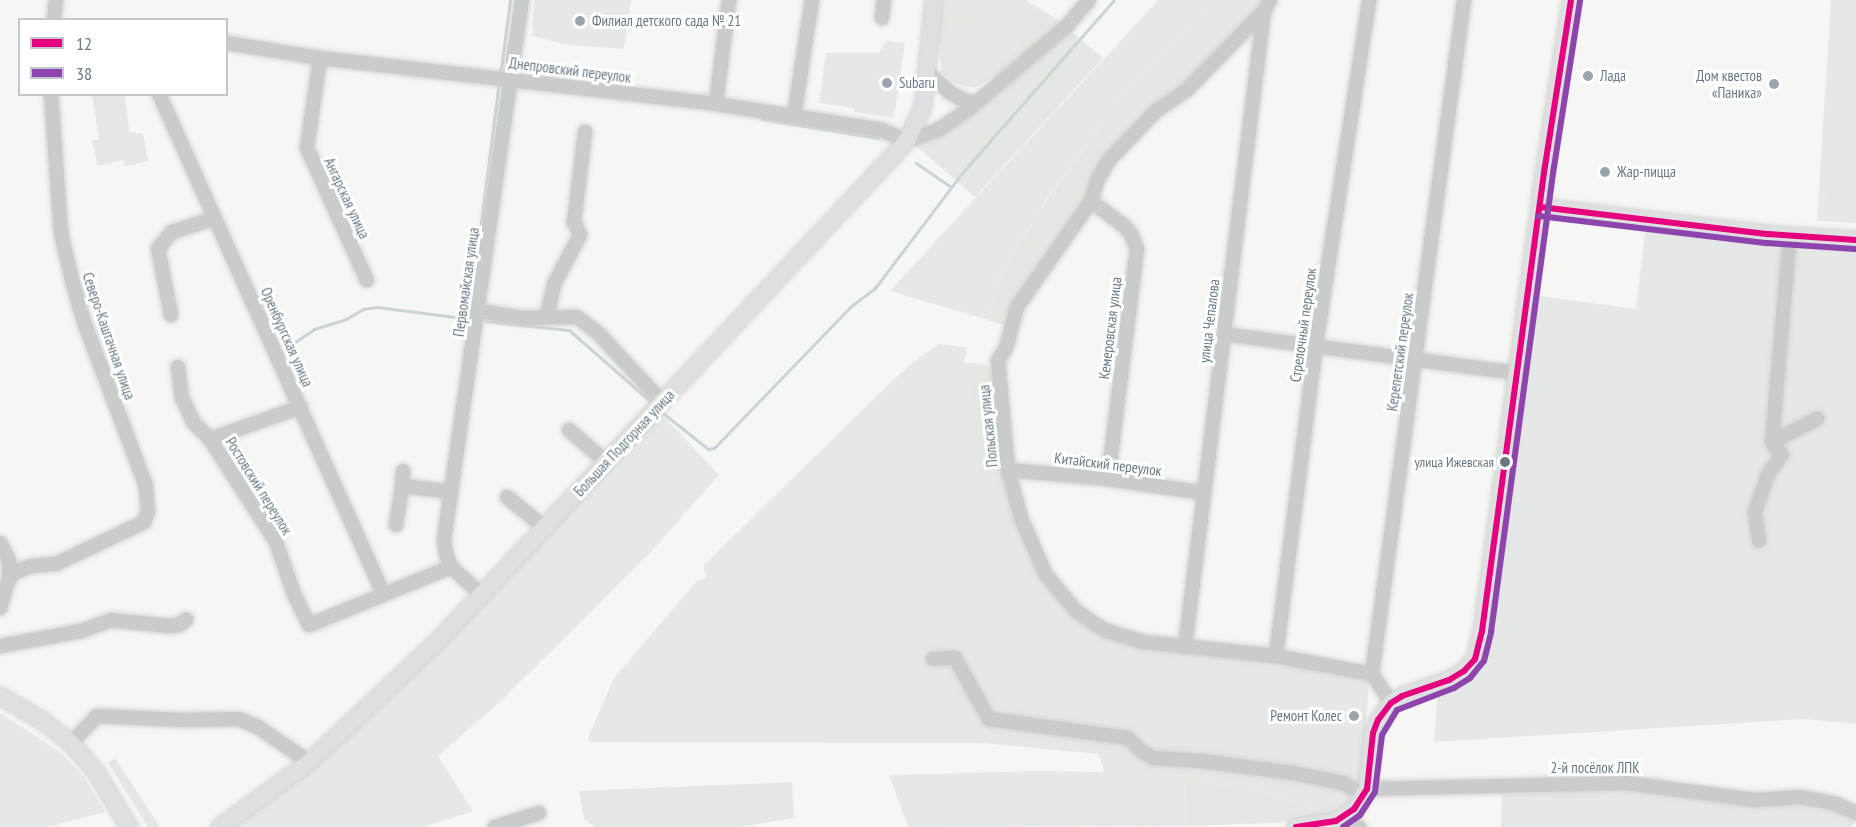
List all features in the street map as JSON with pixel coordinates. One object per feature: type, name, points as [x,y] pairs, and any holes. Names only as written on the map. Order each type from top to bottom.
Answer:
[{"type":"main road","name":"Большая Подгорная улица","points":[[220,827],[309,762],[437,642],[907,141],[923,106],[934,0]]},
{"type":"main road","points":[[1296,827],[1336,821],[1354,809],[1365,792],[1373,733],[1378,720],[1397,699],[1449,680],[1464,671],[1474,659],[1482,632],[1540,207],[1571,0]]},
{"type":"main road","points":[[1540,207],[1790,235],[1856,240]]},
{"type":"main road","points":[[0,696],[43,721],[70,743],[96,772],[129,827]]},
{"type":"street","points":[[54,18],[56,0]]},
{"type":"street","name":"Первомайская улица","points":[[451,567],[444,540],[479,311],[522,0]]},
{"type":"street","points":[[716,104],[729,0]]},
{"type":"street","points":[[794,116],[812,0]]},
{"type":"street","points":[[882,18],[884,0]]},
{"type":"street","points":[[907,141],[938,130],[976,103],[1067,26],[1089,0]]},
{"type":"street","name":"Стрелочный переулок","points":[[1276,656],[1316,345],[1369,0]]},
{"type":"street","name":"Керепетский переулок","points":[[1372,674],[1464,0]]},
{"type":"street","name":"Польская улица","points":[[1267,6],[1187,90],[1156,111],[1109,159],[1098,179],[1091,201],[1017,307],[1006,348],[998,360],[1008,470],[1021,518],[1046,575],[1076,611],[1104,630],[1143,642],[1276,656],[1372,674]]},
{"type":"street","name":"улица Чепалова","points":[[1185,647],[1267,6]]},
{"type":"street","name":"Днепровский переулок","points":[[228,44],[320,58],[716,104],[882,130],[907,141]]},
{"type":"street","name":"Ангарская улица","points":[[320,58],[307,148],[367,280]]},
{"type":"street","points":[[926,71],[949,92],[965,101],[976,103]]},
{"type":"street","name":"Северо-Каштачная улица","points":[[9,578],[31,566],[56,564],[144,522],[148,511],[146,486],[83,319],[71,276],[62,232],[51,96]]},
{"type":"street","name":"Оренбургская улица","points":[[160,96],[383,593]]},
{"type":"street","points":[[547,315],[554,284],[580,235],[574,222],[585,132]]},
{"type":"street","name":"Кемеровская улица","points":[[1091,201],[1123,225],[1131,234],[1137,249],[1108,479]]},
{"type":"street","points":[[171,315],[158,249],[172,232],[215,218]]},
{"type":"street","points":[[1759,541],[1755,512],[1768,474],[1782,455],[1772,442],[1790,235]]},
{"type":"street","points":[[479,311],[522,318],[547,315],[577,318],[597,332],[662,402]]},
{"type":"street","points":[[1224,334],[1517,373]]},
{"type":"street","name":"Ростовский переулок","points":[[178,367],[182,398],[193,422],[210,440],[276,542],[294,594],[309,626],[383,593]]},
{"type":"street","points":[[210,440],[301,407]]},
{"type":"street","points":[[1772,442],[1816,419]]},
{"type":"street","points":[[569,429],[605,461]]},
{"type":"street","name":"Китайский переулок","points":[[1008,470],[1108,479],[1204,493]]},
{"type":"street","points":[[396,525],[403,471]]},
{"type":"street","points":[[402,486],[452,492]]},
{"type":"street","points":[[507,497],[545,528]]},
{"type":"street","points":[[0,543],[9,560],[9,578],[0,608]]},
{"type":"street","points":[[383,593],[451,567],[482,595]]},
{"type":"street","points":[[0,646],[81,631],[111,620],[174,626],[186,620]]},
{"type":"street","points":[[933,659],[955,658],[989,719],[1128,738],[1142,752],[1154,758],[1202,761],[1336,781],[1365,792]]},
{"type":"street","points":[[1372,674],[1397,699]]},
{"type":"street","points":[[70,743],[97,716],[183,720],[238,719],[258,727],[309,762]]},
{"type":"street","name":"2-й посёлок ЛПК","points":[[1365,792],[1626,783],[1755,800],[1801,797],[1836,804],[1856,813]]},
{"type":"street","points":[[495,827],[501,827],[539,813]]},
{"type":"street","points":[[1336,821],[1359,827]]},
{"type":"shaded area","name":"Филиал детского сада № 21","points":[[535,0],[631,0],[624,49],[568,45],[532,36]]},
{"type":"shaded area","points":[[535,0],[557,0],[571,25],[569,33],[565,35],[532,27]]},
{"type":"shaded area","points":[[942,0],[1026,0],[1061,22],[998,80],[939,43]]},
{"type":"shaded area","points":[[944,0],[950,0],[949,31],[954,44],[963,54],[984,63],[1003,61],[1016,52],[1028,30],[1026,8],[1047,17],[1051,24],[1001,73],[974,88],[956,84],[942,73],[939,51]]},
{"type":"shaded area","points":[[958,0],[1008,0],[1014,7],[1018,28],[1009,47],[998,53],[986,54],[966,46],[957,26]]},
{"type":"shaded area","points":[[1158,0],[1217,0],[1110,114],[1046,200],[1001,275],[988,320],[890,291]]},
{"type":"shaded area","points":[[1217,0],[1264,0],[1260,8],[1184,85],[1153,109],[1085,199],[1007,326],[988,320],[1001,275],[1044,204],[1110,114]]},
{"type":"shaded area","points":[[1831,0],[1856,0],[1856,223],[1817,221]]},
{"type":"shaded area","points":[[1071,31],[1103,58],[975,197],[914,144],[1017,77]]},
{"type":"shaded area","points":[[886,41],[905,43],[894,118],[854,112],[854,108],[819,103],[826,53],[879,53]]},
{"type":"shaded area","points":[[92,96],[125,96],[129,132],[143,134],[148,161],[125,166],[123,160],[98,166],[92,141],[99,139]]},
{"type":"shaded area","points":[[1832,136],[1856,137],[1856,216],[1827,214]]},
{"type":"shaded area","points":[[1646,225],[1856,246],[1856,724],[1803,719],[1434,742],[1438,691],[1466,674],[1532,295],[1636,309]]},
{"type":"shaded area","points":[[940,344],[967,348],[964,363],[974,363],[971,396],[1004,471],[1042,577],[1104,635],[1369,676],[1363,774],[1354,799],[1332,815],[1259,792],[1185,779],[1187,826],[908,827],[889,775],[1032,771],[1104,772],[1099,754],[980,743],[590,742],[588,738],[614,678],[697,581],[706,577],[704,565],[891,382],[918,358]]},
{"type":"shaded area","points":[[974,363],[991,367],[995,376],[1004,471],[996,478],[987,478],[975,440],[971,396]]},
{"type":"shaded area","points":[[661,413],[719,475],[647,556],[502,700],[438,756],[473,811],[423,827],[227,827],[309,767]]},
{"type":"shaded area","points":[[0,713],[61,753],[84,777],[105,812],[48,827],[0,827]]},
{"type":"shaded area","points":[[115,758],[160,827],[148,827],[108,763]]},
{"type":"shaded area","points":[[1185,779],[1259,792],[1332,815],[1293,822],[1187,826]]},
{"type":"shaded area","points":[[792,782],[794,818],[738,827],[595,827],[584,819],[579,791]]},
{"type":"shaded area","points":[[1627,788],[1755,806],[1801,802],[1835,809],[1856,818],[1856,821],[1851,827],[1501,827],[1502,795]]},
{"type":"waterway","points":[[500,76],[510,0]]},
{"type":"waterway","points":[[663,413],[708,449],[714,448],[850,307],[875,288],[962,173],[1114,0]]},
{"type":"waterway","points":[[476,263],[499,82]]},
{"type":"waterway","points":[[762,119],[878,138]]},
{"type":"waterway","points":[[916,163],[951,187]]},
{"type":"waterway","points":[[468,319],[474,278]]},
{"type":"waterway","points":[[295,342],[314,329],[346,319],[363,309],[377,307],[470,319]]},
{"type":"waterway","points":[[485,321],[569,330],[651,402]]},
{"type":"transit line","name":"12","points":[[1296,827],[1336,821],[1354,809],[1367,789],[1373,733],[1378,720],[1391,703],[1402,696],[1449,680],[1464,671],[1475,659],[1482,631],[1545,166],[1571,0]]},
{"type":"transit line","name":"38","points":[[1343,827],[1360,815],[1375,792],[1382,735],[1397,710],[1454,688],[1470,678],[1484,661],[1491,632],[1554,167],[1580,1]]},
{"type":"transit line","name":"12","points":[[1540,207],[1768,234],[1856,240]]},
{"type":"transit line","name":"38","points":[[1539,216],[1767,243],[1855,249]]},
{"type":"place","name":"Филиал детского сада № 21","points":[[580,21]]},
{"type":"place","name":"Лада","points":[[1588,76]]},
{"type":"place","name":"Subaru","points":[[887,83]]},
{"type":"place","name":"Дом квестов «Паника»","points":[[1774,84]]},
{"type":"place","name":"Жар-пицца","points":[[1605,172]]},
{"type":"place","name":"улица Ижевская","points":[[1505,462]]},
{"type":"place","name":"Ремонт Колес","points":[[1354,716]]}]
